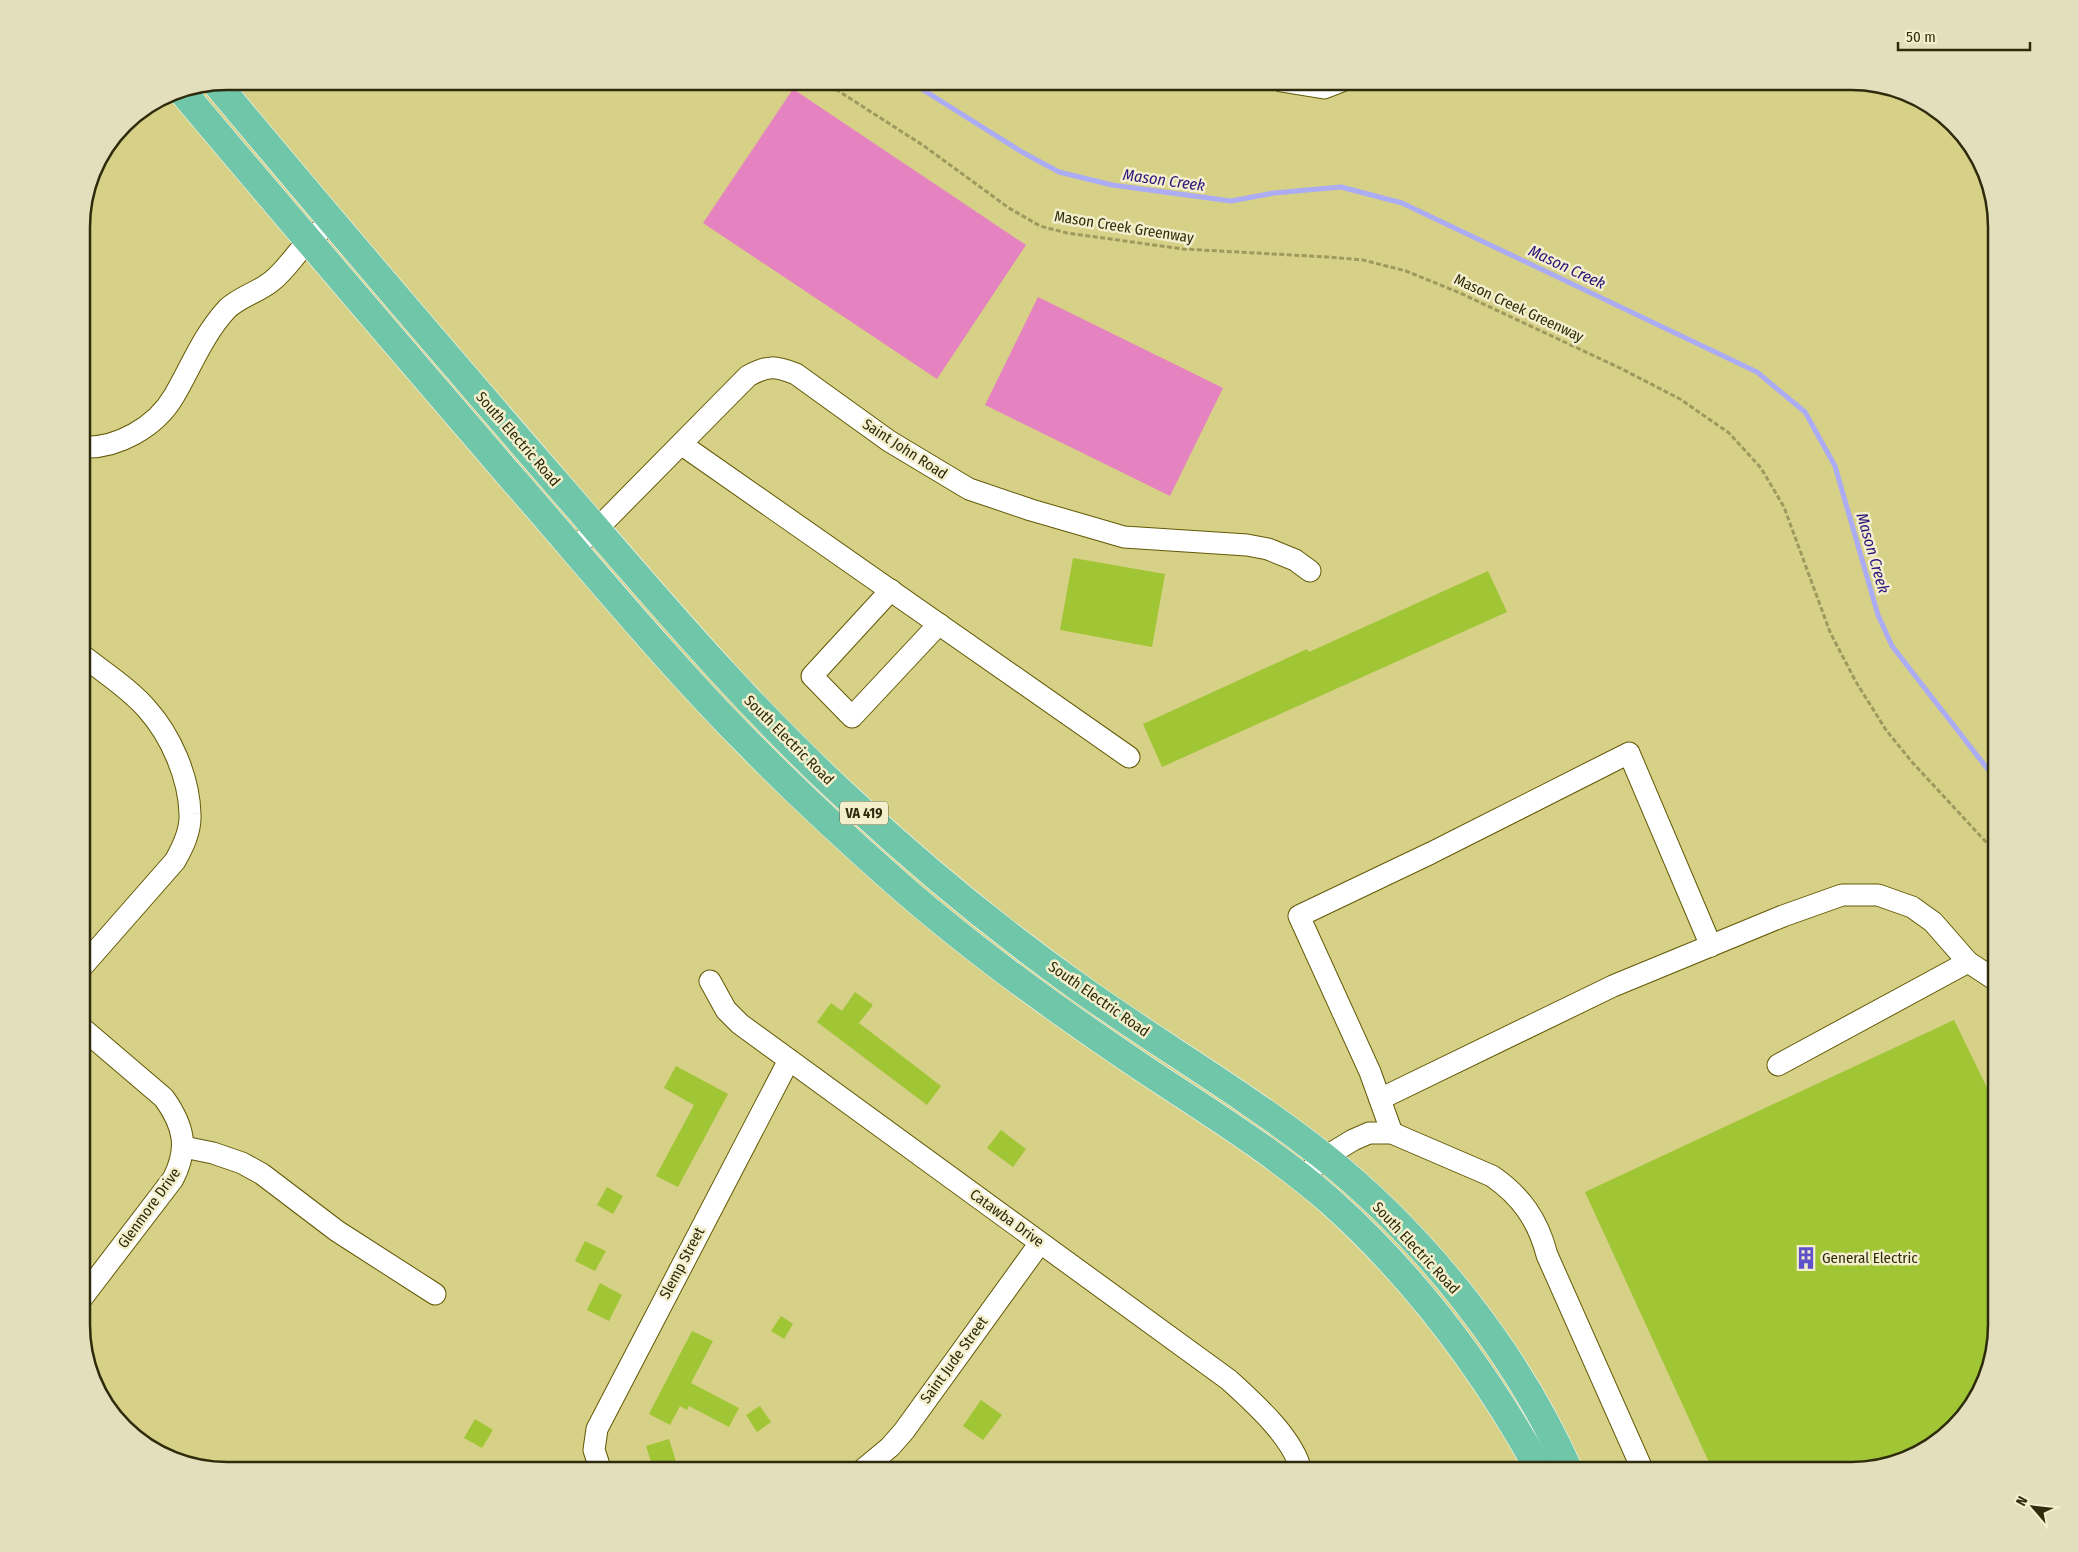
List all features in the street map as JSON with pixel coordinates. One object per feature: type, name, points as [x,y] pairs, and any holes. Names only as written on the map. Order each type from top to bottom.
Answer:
[{"type":"main road","name":"South Electric Road","points":[[221,90],[331,222],[596,529],[708,657],[786,740],[852,802],[984,916],[1082,990],[1279,1122],[1325,1157],[1398,1225],[1439,1269],[1467,1304],[1506,1358],[1539,1412],[1564,1462]]},
{"type":"main road","name":"South Electric Road","points":[[186,96],[308,242],[573,548],[667,656],[744,739],[885,873],[1005,970],[1103,1041],[1267,1152],[1331,1202],[1373,1243],[1453,1334],[1510,1416],[1535,1462]]},
{"type":"street","points":[[90,447],[102,447],[119,442],[140,430],[158,415],[173,398],[209,332],[229,308],[272,281],[308,242],[331,222]]},
{"type":"street","name":"Saint John Road","points":[[573,548],[596,529],[748,376],[764,367],[779,368],[796,374],[889,441],[969,489],[1031,510],[1124,537],[1247,545],[1268,550],[1295,560],[1310,571]]},
{"type":"street","points":[[681,444],[1129,756]]},
{"type":"street","points":[[891,590],[812,676],[852,717],[939,624]]},
{"type":"street","points":[[90,662],[146,707],[163,729],[174,750],[184,781],[190,814],[184,844],[175,861],[90,958]]},
{"type":"street","points":[[1392,1132],[1370,1072],[1299,916],[1431,853],[1629,753],[1711,946]]},
{"type":"street","points":[[1380,1099],[1613,986],[1783,916],[1842,895],[1878,895],[1912,907],[1933,922],[1968,962],[1988,975]]},
{"type":"street","points":[[1778,1065],[1968,962]]},
{"type":"street","name":"Catawba Drive","points":[[710,981],[726,1010],[740,1024],[1228,1380],[1258,1407],[1283,1437],[1298,1462]]},
{"type":"street","name":"Glenmore Drive","points":[[90,1035],[164,1098],[174,1113],[181,1129],[184,1147],[180,1165],[173,1179],[90,1288]]},
{"type":"street","name":"Slemp Street","points":[[598,1462],[594,1450],[597,1429],[789,1060]]},
{"type":"street","points":[[1302,1178],[1325,1157],[1369,1133],[1392,1132],[1492,1176],[1515,1194],[1531,1213],[1639,1462]]},
{"type":"street","points":[[184,1147],[214,1153],[242,1163],[262,1174],[337,1231],[434,1294]]},
{"type":"street","name":"Saint Jude Street","points":[[872,1462],[890,1447],[904,1431],[1040,1242]]},
{"type":"path","name":"Mason Creek Greenway","points":[[837,90],[924,146],[1009,208],[1040,226],[1067,233],[1183,249],[1363,260],[1406,271],[1460,293],[1622,369],[1680,399],[1729,433],[1760,468],[1784,507],[1830,632],[1861,690],[1886,730],[1912,762],[1988,844]]},
{"type":"shaded area","points":[[792,90],[794,90],[1026,245],[937,379],[703,223]]},
{"type":"shaded area","points":[[1038,297],[1223,388],[1170,496],[985,405]]},
{"type":"building","points":[[1073,558],[1165,574],[1152,647],[1060,630]]},
{"type":"building","points":[[1488,571],[1507,612],[1162,767],[1143,724],[1307,649],[1309,652]]},
{"type":"building","points":[[855,992],[873,1005],[859,1023],[941,1086],[927,1105],[817,1022],[831,1003],[842,1011]]},
{"type":"building","name":"General Electric","points":[[1954,1020],[1988,1090],[1988,1334],[1981,1369],[1974,1385],[1965,1401],[1948,1422],[1927,1439],[1895,1455],[1860,1462],[1709,1462],[1585,1192]]},
{"type":"building","points":[[676,1066],[728,1094],[678,1187],[656,1176],[694,1105],[664,1088]]},
{"type":"building","points":[[1001,1130],[1026,1149],[1013,1167],[987,1148]]},
{"type":"building","points":[[607,1187],[623,1196],[613,1214],[597,1205]]},
{"type":"building","points":[[585,1241],[606,1251],[595,1271],[575,1261]]},
{"type":"building","points":[[600,1283],[622,1295],[609,1321],[587,1310]]},
{"type":"building","points":[[781,1316],[793,1324],[784,1339],[771,1331]]},
{"type":"building","points":[[692,1331],[713,1341],[691,1383],[739,1408],[729,1427],[689,1406],[687,1410],[680,1406],[670,1425],[649,1414]]},
{"type":"building","points":[[981,1400],[1002,1415],[983,1440],[963,1426]]},
{"type":"building","points":[[760,1406],[771,1422],[757,1432],[746,1415]]},
{"type":"building","points":[[475,1419],[493,1430],[482,1448],[464,1438]]},
{"type":"building","points":[[669,1439],[676,1462],[651,1462],[646,1446]]},
{"type":"waterway","name":"Mason Creek","points":[[923,90],[1022,152],[1059,172],[1112,185],[1231,201],[1274,193],[1341,187],[1402,203],[1757,372],[1805,412],[1835,466],[1878,615],[1892,646],[1988,769]]},
{"type":"place","name":"General Electric","points":[[1806,1258]]}]
